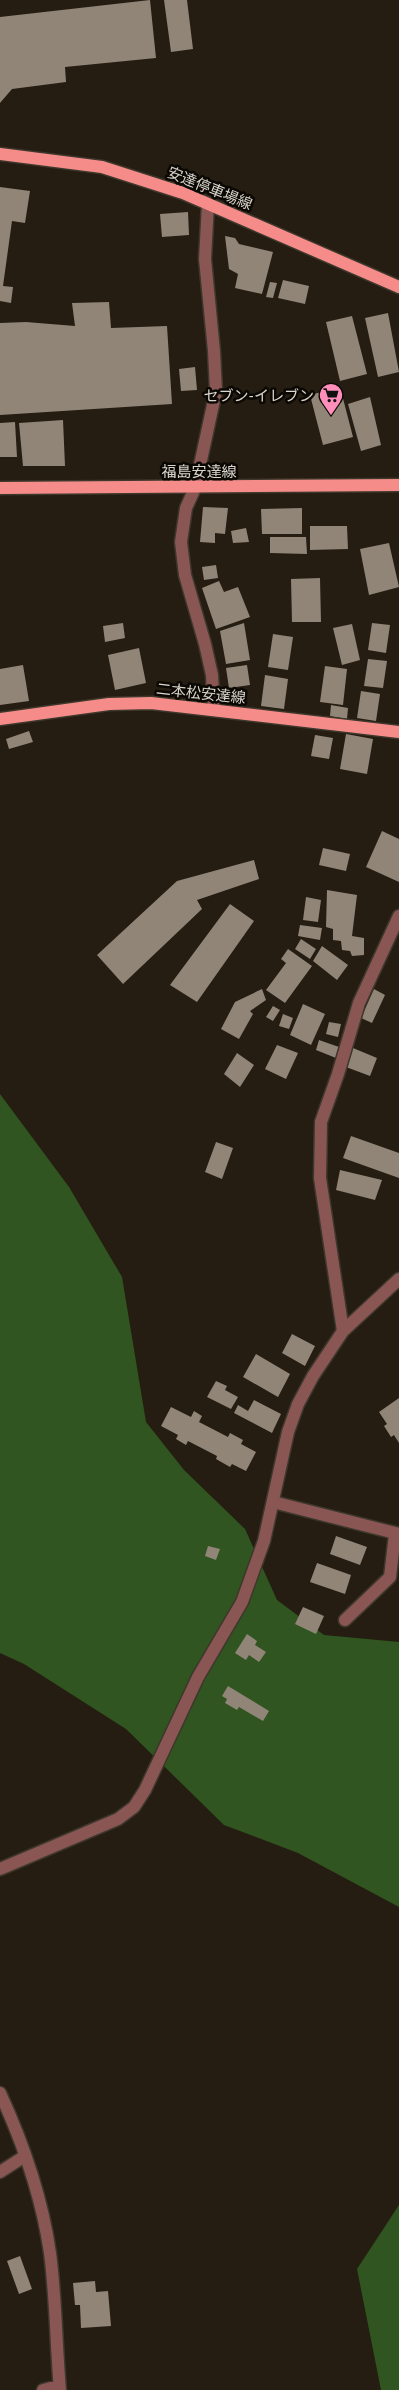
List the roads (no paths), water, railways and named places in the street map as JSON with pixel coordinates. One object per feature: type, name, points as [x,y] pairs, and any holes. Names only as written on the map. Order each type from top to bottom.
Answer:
[{"type":"main road","name":"安達停車場線","points":[[0,154],[102,167],[183,193],[318,250],[399,287]]},
{"type":"main road","name":"福島安達線","points":[[0,488],[399,486]]},
{"type":"main road","name":"二本松安達線","points":[[0,719],[109,704],[151,703],[399,732]]},
{"type":"street","points":[[208,204],[206,259],[216,391],[195,488],[186,508],[181,542],[185,575],[212,675],[214,710]]},
{"type":"street","points":[[343,1331],[320,1178],[321,1122],[338,1074],[359,1003],[399,916]]},
{"type":"street","points":[[0,1869],[118,1819],[134,1807],[145,1790],[198,1677],[242,1602],[264,1541],[288,1432],[298,1404],[313,1376],[343,1331],[399,1279]]},
{"type":"street","points":[[273,1502],[397,1534],[390,1577],[345,1620]]},
{"type":"street","points":[[0,2093],[25,2156],[40,2203],[50,2254],[59,2388],[43,2390]]},
{"type":"street","points":[[0,2172],[25,2156]]},
{"type":"place","name":"セブン-イレブン","points":[[331,416]]}]
